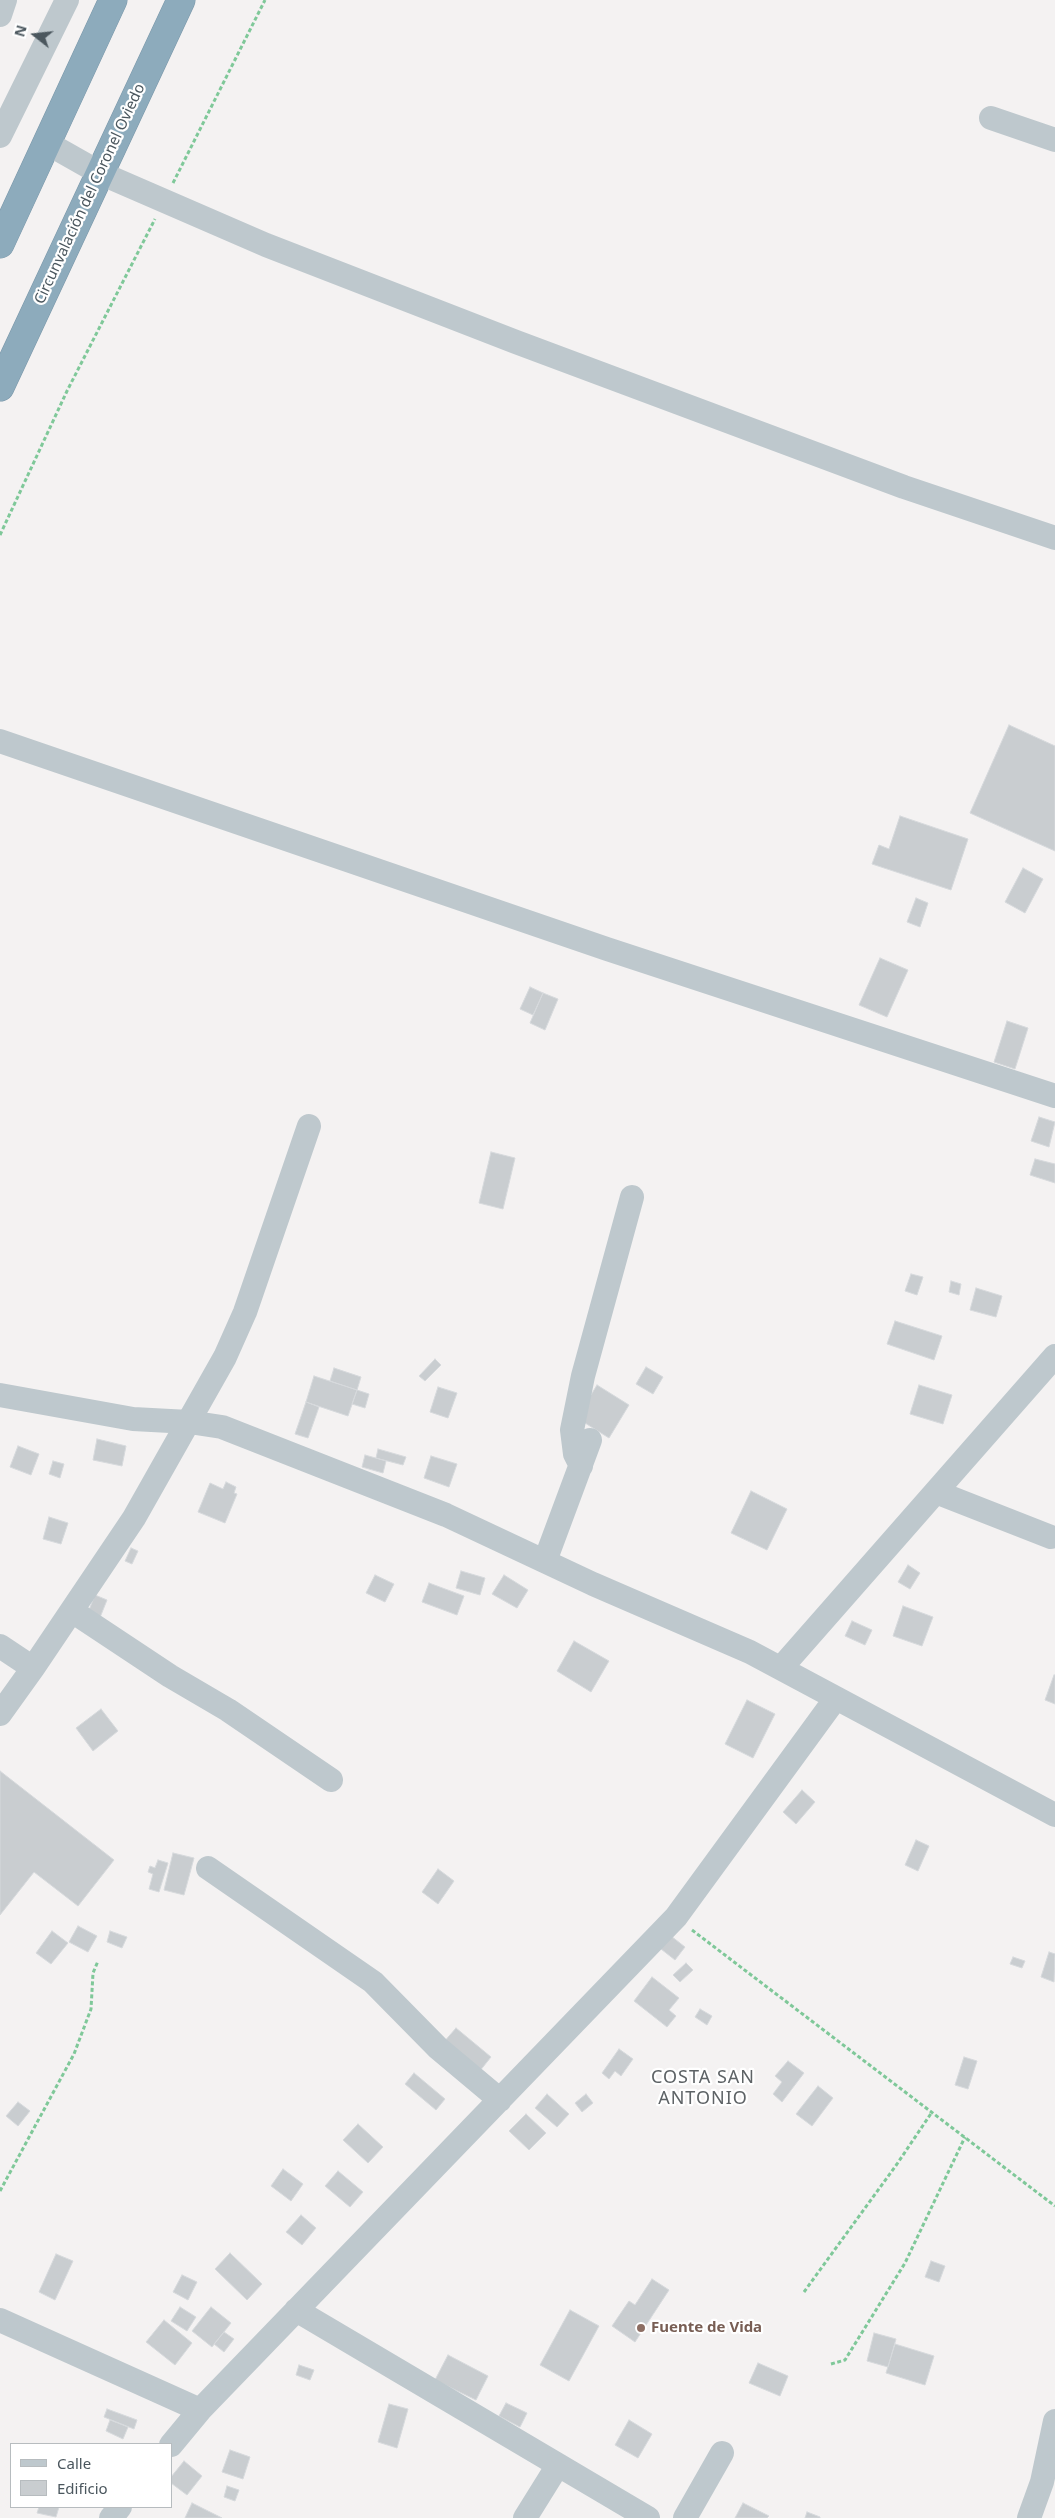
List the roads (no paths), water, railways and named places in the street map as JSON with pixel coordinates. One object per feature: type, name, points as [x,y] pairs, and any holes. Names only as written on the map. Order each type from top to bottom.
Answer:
[{"type":"highway","points":[[0,244],[113,0]]},
{"type":"highway","name":"Circunvalación del Coronel Oviedo","points":[[0,387],[181,0]]},
{"type":"street","points":[[0,15],[5,0]]},
{"type":"street","points":[[0,136],[67,0]]},
{"type":"street","points":[[991,118],[1055,140]]},
{"type":"street","points":[[47,143],[100,173],[266,245],[516,342],[904,488],[1055,538]]},
{"type":"street","points":[[0,741],[607,949],[1055,1096]]},
{"type":"street","points":[[0,1714],[72,1612],[134,1518],[226,1357],[245,1312],[309,1126]]},
{"type":"street","points":[[581,1466],[575,1454],[572,1430],[583,1376],[632,1197]]},
{"type":"street","points":[[781,1668],[1055,1356]]},
{"type":"street","points":[[0,1395],[133,1419],[189,1422],[222,1427],[446,1515],[750,1652],[1055,1815]]},
{"type":"street","points":[[545,1561],[590,1440]]},
{"type":"street","points":[[936,1492],[1051,1537]]},
{"type":"street","points":[[72,1612],[228,1710],[331,1780]]},
{"type":"street","points":[[0,1646],[33,1668]]},
{"type":"street","points":[[172,2444],[200,2410],[676,1917],[836,1698]]},
{"type":"street","points":[[208,1868],[374,1982],[438,2048],[500,2100]]},
{"type":"street","points":[[296,2310],[648,2518]]},
{"type":"street","points":[[0,2320],[200,2410]]},
{"type":"street","points":[[1029,2518],[1042,2482],[1055,2421]]},
{"type":"street","points":[[685,2518],[722,2453]]},
{"type":"street","points":[[526,2518],[558,2465]]},
{"type":"street","points":[[111,2518],[119,2508]]},
{"type":"place","name":"Fuente de Vida","points":[[641,2328]]},
{"type":"district","name":"COSTA SAN ANTONIO","points":[[703,2088]]}]
